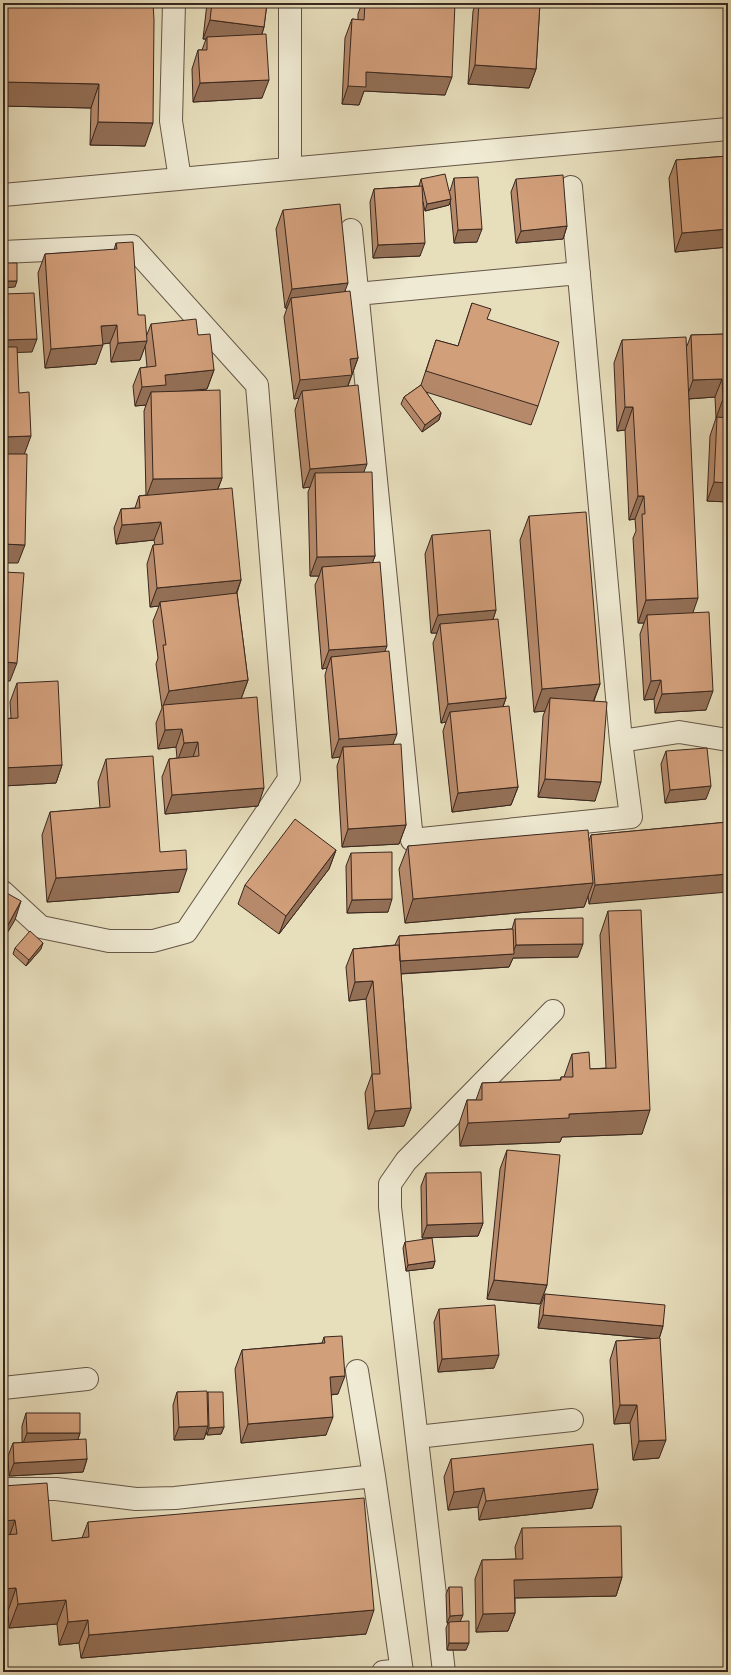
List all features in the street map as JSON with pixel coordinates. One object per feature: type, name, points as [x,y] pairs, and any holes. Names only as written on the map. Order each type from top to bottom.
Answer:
[{"type":"street","points":[[174,3],[171,120],[180,179]]},
{"type":"street","points":[[290,3],[290,169]]},
{"type":"street","points":[[3,195],[728,129]]},
{"type":"street","points":[[351,230],[412,840],[631,817],[621,741],[571,187]]},
{"type":"street","points":[[3,252],[132,246],[257,385],[289,779],[186,932],[153,941],[108,941],[41,927],[3,892]]},
{"type":"street","points":[[357,294],[578,273]]},
{"type":"street","points":[[621,741],[679,732],[728,740]]},
{"type":"street","points":[[444,1672],[390,1207],[390,1184],[406,1161],[552,1011]]},
{"type":"street","points":[[357,1371],[374,1476],[396,1671]]},
{"type":"street","points":[[3,1388],[87,1380]]},
{"type":"street","points":[[417,1437],[572,1420]]},
{"type":"street","points":[[3,1489],[56,1489],[136,1499],[175,1498],[374,1476]]},
{"type":"building","points":[[3,3],[153,3],[153,123],[98,122],[99,84],[3,82]]},
{"type":"building","points":[[212,3],[267,3],[264,27],[210,20]]},
{"type":"building","points":[[365,3],[455,3],[452,77],[366,72],[366,87],[348,86],[352,19],[364,20]]},
{"type":"building","points":[[479,3],[540,3],[536,69],[475,65]]},
{"type":"building","points":[[266,34],[269,80],[200,83],[198,50],[207,50],[207,37]]},
{"type":"building","points":[[728,156],[728,229],[682,233],[676,160]]},
{"type":"building","points":[[445,174],[451,199],[427,204],[421,179]]},
{"type":"building","points":[[563,175],[567,226],[521,231],[516,179]]},
{"type":"building","points":[[478,177],[482,229],[458,230],[454,178]]},
{"type":"building","points":[[422,186],[425,243],[378,245],[374,189]]},
{"type":"building","points":[[340,204],[348,283],[292,289],[283,210]]},
{"type":"building","points":[[133,242],[138,315],[145,315],[147,341],[118,343],[117,325],[101,326],[103,345],[51,349],[45,254],[117,249],[116,243]]},
{"type":"building","points":[[3,263],[17,263],[17,281],[3,281]]},
{"type":"building","points":[[350,291],[358,358],[350,359],[352,375],[300,380],[291,298]]},
{"type":"building","points":[[34,293],[37,339],[3,340],[3,294]]},
{"type":"building","points":[[472,303],[491,309],[487,319],[559,342],[538,406],[426,371],[436,340],[458,346]]},
{"type":"building","points":[[196,319],[198,335],[210,334],[214,370],[165,375],[166,385],[142,387],[140,368],[156,366],[151,324]]},
{"type":"building","points":[[728,334],[728,399],[723,399],[722,379],[693,380],[691,335]]},
{"type":"building","points":[[686,337],[698,598],[646,600],[642,514],[645,514],[644,496],[638,496],[633,407],[625,407],[622,340]]},
{"type":"building","points":[[3,347],[17,347],[19,393],[29,392],[31,436],[3,437]]},
{"type":"building","points":[[358,385],[367,464],[310,469],[302,391]]},
{"type":"building","points":[[421,385],[441,413],[425,425],[404,397]]},
{"type":"building","points":[[220,390],[222,478],[153,479],[151,392]]},
{"type":"building","points":[[717,417],[728,418],[728,483],[714,482]]},
{"type":"building","points":[[3,454],[27,454],[25,545],[3,544]]},
{"type":"building","points":[[372,472],[375,556],[317,557],[315,473]]},
{"type":"building","points":[[232,488],[241,580],[157,588],[153,545],[163,544],[161,522],[122,525],[121,509],[140,508],[139,496]]},
{"type":"building","points":[[586,512],[600,684],[542,689],[529,516]]},
{"type":"building","points":[[490,530],[496,610],[438,615],[432,535]]},
{"type":"building","points":[[380,562],[387,646],[329,650],[322,567]]},
{"type":"building","points":[[3,572],[24,573],[17,663],[3,662]]},
{"type":"building","points":[[237,593],[248,680],[169,691],[163,645],[166,645],[160,602]]},
{"type":"building","points":[[709,612],[713,691],[662,694],[661,680],[651,681],[647,615]]},
{"type":"building","points":[[498,619],[506,698],[448,704],[440,624]]},
{"type":"building","points":[[389,651],[397,734],[339,739],[331,657]]},
{"type":"building","points":[[58,681],[62,765],[3,768],[3,719],[18,718],[17,683]]},
{"type":"building","points":[[257,697],[264,788],[172,795],[169,759],[199,756],[198,742],[184,743],[182,729],[165,730],[163,705]]},
{"type":"building","points":[[550,698],[607,702],[601,782],[545,779]]},
{"type":"building","points":[[509,706],[518,787],[458,793],[450,712]]},
{"type":"building","points":[[401,744],[406,825],[348,829],[343,747]]},
{"type":"building","points":[[707,748],[711,786],[670,790],[666,751]]},
{"type":"building","points":[[153,756],[160,852],[186,850],[187,869],[56,878],[50,812],[110,807],[106,759]]},
{"type":"building","points":[[295,819],[336,850],[286,916],[245,885]]},
{"type":"building","points":[[728,822],[728,874],[595,885],[591,835]]},
{"type":"building","points":[[588,830],[593,883],[413,899],[408,846]]},
{"type":"building","points":[[392,852],[392,899],[352,900],[351,853]]},
{"type":"building","points":[[3,891],[21,901],[3,934]]},
{"type":"building","points":[[641,910],[650,1110],[569,1114],[569,1118],[468,1123],[467,1100],[482,1100],[482,1083],[561,1080],[561,1077],[573,1077],[572,1054],[589,1052],[590,1069],[616,1068],[608,911]]},
{"type":"building","points":[[583,918],[583,944],[516,945],[515,919]]},
{"type":"building","points":[[513,929],[514,954],[400,961],[399,936]]},
{"type":"building","points":[[30,931],[43,943],[29,960],[15,948]]},
{"type":"building","points":[[399,945],[411,1108],[375,1111],[372,1074],[380,1074],[373,981],[355,982],[353,949]]},
{"type":"building","points":[[507,1150],[560,1155],[547,1285],[494,1280]]},
{"type":"building","points":[[481,1172],[483,1223],[427,1225],[426,1173]]},
{"type":"building","points":[[432,1238],[435,1261],[408,1265],[405,1242]]},
{"type":"building","points":[[545,1294],[665,1305],[663,1326],[543,1315]]},
{"type":"building","points":[[495,1305],[499,1355],[442,1359],[439,1309]]},
{"type":"building","points":[[342,1336],[345,1376],[330,1377],[333,1417],[248,1424],[242,1350],[325,1343],[324,1337]]},
{"type":"building","points":[[660,1338],[666,1440],[639,1441],[637,1405],[620,1405],[616,1341]]},
{"type":"building","points":[[207,1391],[208,1426],[179,1427],[177,1392]]},
{"type":"building","points":[[208,1392],[223,1392],[224,1427],[209,1428]]},
{"type":"building","points":[[26,1413],[80,1413],[80,1433],[27,1433]]},
{"type":"building","points":[[86,1439],[87,1459],[14,1463],[13,1443]]},
{"type":"building","points":[[593,1444],[598,1489],[486,1501],[484,1488],[454,1492],[451,1459]]},
{"type":"building","points":[[47,1483],[52,1541],[89,1537],[88,1522],[364,1498],[374,1610],[89,1635],[88,1620],[68,1622],[66,1600],[18,1604],[16,1588],[3,1589],[3,1535],[17,1534],[15,1520],[3,1521],[3,1486]]},
{"type":"building","points":[[621,1526],[622,1577],[514,1580],[515,1613],[483,1614],[482,1560],[523,1559],[522,1528]]},
{"type":"building","points":[[449,1587],[462,1587],[463,1615],[450,1616]]},
{"type":"building","points":[[469,1621],[469,1643],[449,1643],[449,1622]]}]
